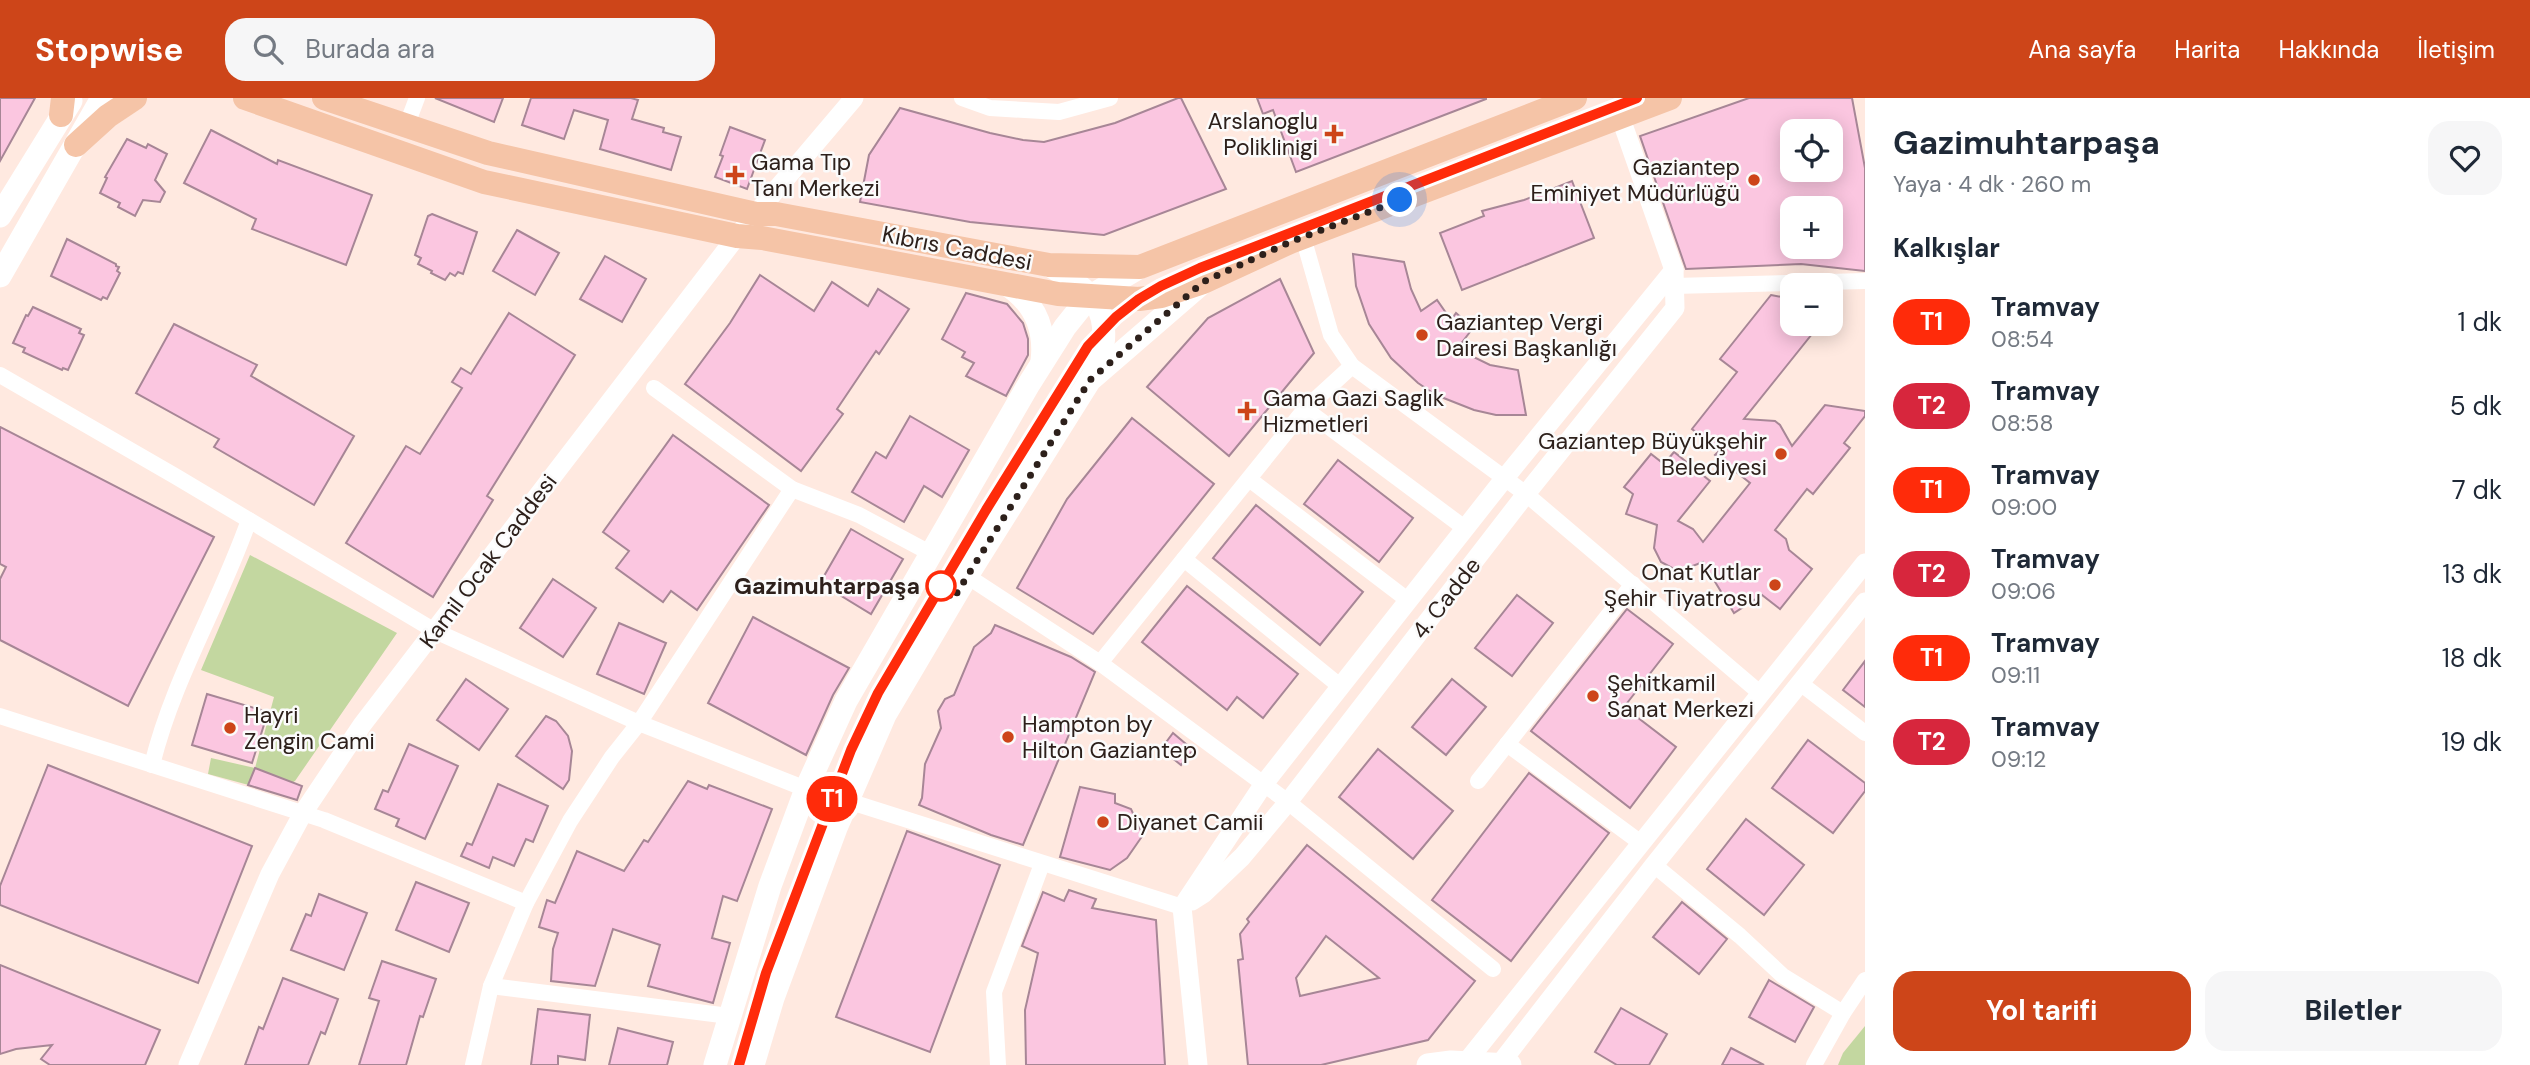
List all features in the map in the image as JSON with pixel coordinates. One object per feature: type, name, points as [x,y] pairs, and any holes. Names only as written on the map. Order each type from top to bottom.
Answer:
[{"type":"main road","points":[[0,276],[102,98]]},
{"type":"main road","points":[[76,145],[108,116],[135,98]]},
{"type":"main road","points":[[245,98],[484,182],[737,236],[762,238],[1006,285],[1058,294],[1139,299],[1161,296],[1203,282],[1303,237],[1670,98]]},
{"type":"main road","name":"Kıbrıs Caddesi","points":[[324,98],[488,153],[756,214],[776,214],[1049,265],[1140,267],[1575,98]]},
{"type":"main road","points":[[0,216],[66,104]]},
{"type":"main road","points":[[754,1065],[773,998],[848,801],[885,715],[967,576],[1090,380],[1101,355],[1101,317],[1097,305],[1073,281],[1049,265]]},
{"type":"main road","points":[[715,1065],[770,886],[806,789],[846,701],[1042,361],[1065,327],[1089,297],[1140,267]]},
{"type":"main road","points":[[1090,380],[1203,282]]},
{"type":"main road","points":[[1006,285],[1023,297],[1036,314],[1043,336],[1042,361]]},
{"type":"main road","points":[[1428,1065],[1451,1062],[1503,1065]]},
{"type":"street","points":[[406,127],[417,98]]},
{"type":"street","name":"Kamil Ocak Caddesi","points":[[188,1065],[270,874],[303,813],[362,725],[737,236],[854,98]]},
{"type":"street","points":[[962,98],[990,108],[1040,112],[1059,112],[1110,98]]},
{"type":"street","points":[[1620,116],[1670,280]]},
{"type":"street","points":[[1303,237],[1331,335],[1352,366],[1526,494],[1760,694]]},
{"type":"street","points":[[1670,280],[1865,281]]},
{"type":"street","points":[[1198,1065],[1182,907],[1263,785],[1504,479],[1670,280]]},
{"type":"street","name":"4. Cadde","points":[[1182,907],[1203,894],[1242,857],[1289,802],[1526,494],[1675,308],[1670,280]]},
{"type":"street","points":[[1100,663],[1305,409],[1352,366]]},
{"type":"street","points":[[0,375],[435,632],[639,723],[806,789]]},
{"type":"street","points":[[654,388],[792,489],[859,515],[930,553]]},
{"type":"street","points":[[1305,409],[1466,529]]},
{"type":"street","points":[[1249,479],[1409,601]]},
{"type":"street","points":[[473,1065],[491,986],[526,903],[570,821],[612,757],[639,723],[792,489]]},
{"type":"street","points":[[152,765],[160,731],[183,673],[237,556],[249,520]]},
{"type":"street","points":[[1184,559],[1341,687]]},
{"type":"street","points":[[1464,1064],[1865,563]]},
{"type":"street","points":[[967,576],[1100,663],[1289,802],[1493,969]]},
{"type":"street","points":[[1478,781],[1633,584]]},
{"type":"street","points":[[1503,1065],[1654,865],[1865,602]]},
{"type":"street","points":[[1800,683],[1865,733]]},
{"type":"street","points":[[0,716],[324,820],[526,903]]},
{"type":"street","points":[[1507,744],[1641,843]]},
{"type":"street","points":[[848,801],[1182,907]]},
{"type":"street","points":[[998,1065],[994,992],[1042,864]]},
{"type":"street","points":[[1654,865],[1740,936],[1783,976],[1843,1013]]},
{"type":"street","points":[[1814,1065],[1865,980]]},
{"type":"street","points":[[491,986],[729,1016]]},
{"type":"green space","points":[[250,555],[397,633],[295,781],[275,792],[208,774],[211,758],[255,768],[274,697],[201,670]]},
{"type":"green space","points":[[1865,1026],[1865,1065],[1838,1065],[1843,1053]]},
{"type":"building","points":[[0,98],[35,98],[0,161]]},
{"type":"building","points":[[435,98],[503,98],[494,122]]},
{"type":"building","points":[[531,98],[638,100],[632,119],[664,128],[663,132],[681,137],[671,170],[600,149],[608,120],[574,110],[564,139],[522,125]]},
{"type":"building","points":[[1181,98],[1226,189],[1104,235],[970,222],[860,202],[869,155],[900,108],[990,133],[1044,142],[1115,123]]},
{"type":"building","points":[[1257,98],[1486,99],[1296,172],[1273,110],[1263,114]]},
{"type":"building","name":"Gaziantep Eminiyet Müdürlüğü","points":[[1749,98],[1852,98],[1865,168],[1865,271],[1801,264],[1686,269],[1640,136]]},
{"type":"building","points":[[730,127],[765,140],[747,189],[715,177]]},
{"type":"building","points":[[211,130],[277,164],[278,160],[372,195],[346,265],[252,229],[256,219],[184,183]]},
{"type":"building","points":[[127,139],[146,148],[148,144],[167,154],[155,180],[165,192],[160,202],[143,200],[135,216],[118,207],[120,203],[100,193],[107,178],[105,177]]},
{"type":"building","points":[[1572,181],[1594,238],[1462,290],[1440,233],[1484,216],[1482,211],[1524,200]]},
{"type":"building","points":[[432,214],[477,232],[463,274],[458,272],[455,276],[450,273],[445,280],[418,264],[421,258],[415,255],[428,216]]},
{"type":"building","points":[[517,230],[559,253],[535,295],[493,271]]},
{"type":"building","points":[[67,239],[119,267],[117,271],[120,273],[107,299],[103,297],[101,300],[51,276]]},
{"type":"building","name":"Gaziantep Vergi Dairesi Başkanlığı","points":[[1353,254],[1404,262],[1411,289],[1421,311],[1437,300],[1451,320],[1456,313],[1473,328],[1457,349],[1490,365],[1518,370],[1526,415],[1496,415],[1474,410],[1436,395],[1418,383],[1391,358],[1369,324],[1356,286]]},
{"type":"building","points":[[605,256],[646,279],[622,322],[580,299]]},
{"type":"building","points":[[760,275],[814,311],[832,282],[868,306],[878,289],[909,309],[879,354],[876,351],[837,409],[843,414],[801,471],[685,384],[730,323]]},
{"type":"building","points":[[1280,279],[1314,353],[1229,456],[1147,387],[1208,318]]},
{"type":"building","points":[[966,293],[1007,304],[1023,323],[1028,339],[1028,355],[1006,396],[966,376],[974,363],[962,357],[965,352],[942,339]]},
{"type":"building","name":"Gaziantep Büyükşehir Belediyesi","points":[[1771,295],[1780,297],[1780,336],[1810,336],[1744,419],[1775,421],[1792,446],[1825,405],[1865,411],[1865,416],[1844,443],[1850,448],[1813,494],[1807,489],[1775,530],[1786,539],[1789,550],[1812,569],[1780,609],[1762,595],[1734,613],[1703,562],[1682,570],[1661,562],[1654,548],[1657,525],[1626,514],[1633,494],[1624,487],[1651,454],[1664,464],[1674,452],[1710,481],[1678,521],[1693,529],[1703,542],[1750,483],[1715,455],[1719,451],[1692,429],[1737,372],[1720,359]]},
{"type":"building","points":[[33,307],[81,329],[79,333],[84,335],[68,370],[62,370],[23,352],[25,348],[13,343],[26,315],[28,316]]},
{"type":"building","points":[[509,313],[575,355],[487,496],[493,500],[433,597],[346,543],[406,446],[420,454],[462,388],[452,382],[461,368],[471,374]]},
{"type":"building","points":[[174,324],[257,365],[251,376],[354,436],[314,505],[214,447],[219,439],[136,393]]},
{"type":"building","points":[[910,416],[969,450],[942,497],[924,486],[904,522],[852,492],[876,452],[886,458]]},
{"type":"building","points":[[1132,418],[1214,484],[1093,634],[1017,588],[1067,499]]},
{"type":"building","points":[[0,427],[214,537],[128,706],[0,640],[0,579],[6,567],[0,564]]},
{"type":"building","points":[[673,435],[769,505],[697,610],[671,591],[663,602],[616,568],[629,551],[603,532]]},
{"type":"building","points":[[1338,460],[1413,518],[1379,562],[1304,504]]},
{"type":"building","points":[[1256,505],[1363,592],[1320,645],[1213,558]]},
{"type":"building","points":[[851,529],[903,559],[871,614],[820,583]]},
{"type":"building","points":[[553,579],[596,608],[563,657],[520,628]]},
{"type":"building","points":[[1187,586],[1298,674],[1263,718],[1237,697],[1227,710],[1142,642]]},
{"type":"building","points":[[1517,595],[1553,623],[1512,676],[1475,648]]},
{"type":"building","name":"Şehitkamil Sanat Merkezi","points":[[1627,609],[1673,644],[1624,707],[1676,747],[1630,808],[1531,731]]},
{"type":"building","points":[[753,617],[849,668],[833,695],[806,755],[708,703]]},
{"type":"building","points":[[619,623],[666,643],[644,694],[597,674]]},
{"type":"building","name":"Hampton by Hilton Gaziantep","points":[[995,625],[1071,657],[1095,672],[1023,845],[991,835],[919,805],[925,764],[941,728],[938,711],[945,699],[954,695],[974,647],[991,633]]},
{"type":"building","points":[[1865,661],[1865,707],[1843,690]]},
{"type":"building","points":[[466,679],[508,709],[479,750],[437,720]]},
{"type":"building","points":[[1452,679],[1486,707],[1446,755],[1412,727]]},
{"type":"building","name":"Hayri Zengin Cami","points":[[207,694],[268,712],[252,763],[192,745]]},
{"type":"building","points":[[546,716],[556,721],[568,736],[572,751],[569,780],[563,789],[516,756]]},
{"type":"building","points":[[1173,733],[1193,750],[1181,765],[1161,749]]},
{"type":"building","points":[[1808,740],[1865,783],[1865,791],[1833,833],[1772,788]]},
{"type":"building","points":[[409,744],[458,766],[425,839],[396,826],[399,819],[375,809],[383,790],[388,792]]},
{"type":"building","points":[[1378,749],[1453,811],[1413,859],[1339,797]]},
{"type":"building","points":[[48,765],[252,846],[198,983],[0,905],[0,886]]},
{"type":"building","points":[[255,768],[302,786],[297,800],[248,785]]},
{"type":"building","points":[[1529,773],[1609,833],[1511,961],[1432,900]]},
{"type":"building","points":[[688,781],[707,789],[709,785],[772,809],[737,901],[723,896],[712,938],[730,943],[713,1003],[648,986],[660,945],[613,929],[595,986],[551,981],[553,949],[558,933],[539,927],[547,900],[555,903],[577,851],[624,871],[644,840],[648,842]]},
{"type":"building","points":[[498,784],[548,806],[533,842],[526,839],[514,866],[493,857],[489,868],[461,856],[467,843],[472,845]]},
{"type":"building","name":"Diyanet Camii","points":[[1080,787],[1115,794],[1115,803],[1131,809],[1143,835],[1127,858],[1110,870],[1060,857]]},
{"type":"building","points":[[1746,819],[1804,865],[1764,915],[1707,869]]},
{"type":"building","points":[[907,831],[1000,865],[930,1052],[836,1017]]},
{"type":"building","points":[[1307,845],[1475,981],[1428,1040],[1321,1065],[1248,1065],[1238,960],[1243,959],[1240,934],[1249,922],[1247,919]],"holes":[[[1326,936],[1379,978],[1300,996],[1296,978]]]},
{"type":"building","points":[[416,882],[469,903],[449,952],[396,930]]},
{"type":"building","points":[[1069,890],[1096,899],[1092,908],[1156,920],[1165,1065],[1026,1065],[1025,1010],[1038,953],[1022,946],[1043,892],[1064,901]]},
{"type":"building","points":[[319,894],[367,913],[344,970],[291,950],[306,914],[311,916]]},
{"type":"building","points":[[1682,902],[1727,939],[1699,974],[1653,937]]},
{"type":"building","points":[[382,961],[436,979],[423,1017],[420,1016],[406,1065],[359,1065],[379,1001],[369,998]]},
{"type":"building","points":[[0,965],[160,1030],[145,1065],[50,1065],[41,1059],[52,1045],[16,1049],[0,1054]]},
{"type":"building","points":[[283,978],[338,999],[325,1034],[321,1032],[308,1065],[245,1065],[259,1027],[263,1029]]},
{"type":"building","points":[[1769,980],[1814,1007],[1795,1042],[1749,1017]]},
{"type":"building","points":[[1621,1008],[1667,1034],[1649,1065],[1617,1065],[1595,1052]]},
{"type":"building","points":[[538,1009],[590,1015],[585,1060],[558,1056],[558,1065],[531,1065]]},
{"type":"building","points":[[618,1028],[673,1042],[667,1065],[609,1065]]},
{"type":"building","points":[[1731,1048],[1764,1065],[1722,1065]]},
{"type":"tram line","points":[[739,1065],[766,973],[851,750],[878,693],[986,510],[1088,346],[1116,317],[1139,299],[1200,268],[1637,98]]},
{"type":"tram line","name":"T1","points":[[739,1065],[766,973],[851,750],[878,693],[986,510],[1088,346],[1116,317],[1139,299],[1200,268],[1637,98]]},
{"type":"place","name":"Arslanoglu Poliklinigi","points":[[1334,134]]},
{"type":"place","name":"Gama Tıp Tanı Merkezi","points":[[735,175]]},
{"type":"place","name":"Gaziantep Eminiyet Müdürlüğü","points":[[1754,180]]},
{"type":"place","name":"Gaziantep Vergi Dairesi Başkanlığı","points":[[1422,335]]},
{"type":"place","name":"Gama Gazi Saglık Hizmetleri","points":[[1247,411]]},
{"type":"place","name":"Gaziantep Büyükşehir Belediyesi","points":[[1781,454]]},
{"type":"place","name":"Onat Kutlar Şehir Tiyatrosu","points":[[1775,585]]},
{"type":"place","name":"Gazimuhtarpaşa","points":[[941,586]]},
{"type":"place","name":"Şehitkamil Sanat Merkezi","points":[[1593,696]]},
{"type":"place","name":"Hayri Zengin Cami","points":[[230,728]]},
{"type":"place","name":"Hampton by Hilton Gaziantep","points":[[1008,737]]},
{"type":"place","name":"Diyanet Camii","points":[[1103,822]]},
{"type":"route","points":[[941,586],[953,599],[1090,380],[1203,282],[1290,242],[1400,200]]}]
